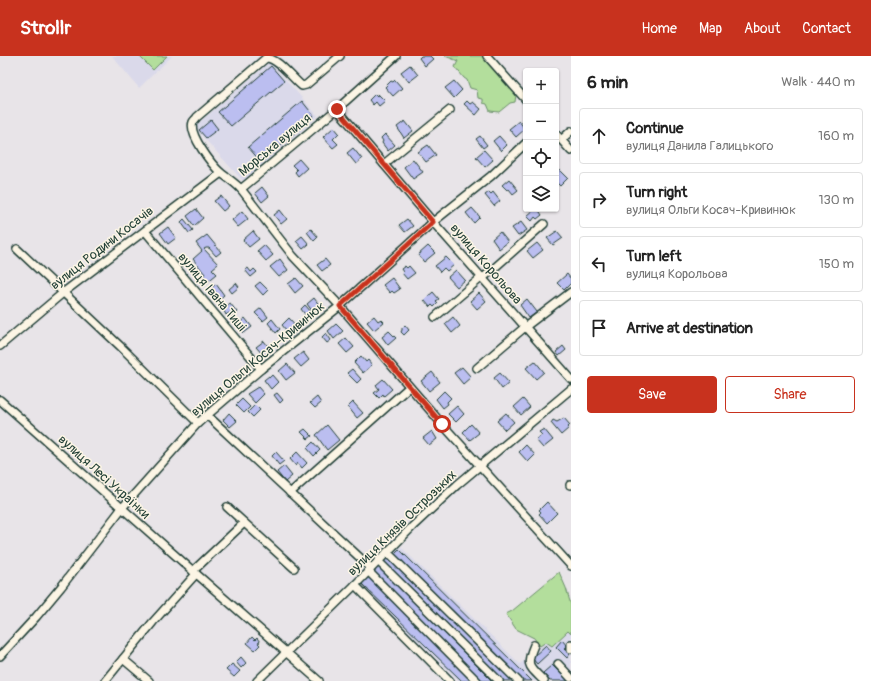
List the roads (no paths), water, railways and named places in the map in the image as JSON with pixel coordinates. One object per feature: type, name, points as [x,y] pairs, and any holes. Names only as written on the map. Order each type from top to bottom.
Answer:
[{"type":"street","points":[[340,56],[306,85],[302,86],[294,80],[278,62],[270,58],[266,58],[197,117],[193,123],[193,131],[208,157],[221,173],[231,179],[241,189],[293,256],[340,306],[409,387],[571,566]]},
{"type":"street","name":"Морська вулиця","points":[[241,189],[337,109],[396,56]]},
{"type":"street","points":[[487,56],[523,97]]},
{"type":"street","name":"вулиця Корольова","points":[[337,109],[571,380]]},
{"type":"street","points":[[384,164],[450,110]]},
{"type":"street","points":[[561,140],[571,131]]},
{"type":"street","points":[[559,138],[571,151]]},
{"type":"street","name":"вулиця Ольги Косач-Кривинюк","points":[[0,656],[56,593],[122,508],[198,424],[261,369],[340,306],[433,222],[491,176],[523,146]]},
{"type":"street","name":"вулиця Родини Косачів","points":[[0,346],[64,292],[221,173]]},
{"type":"street","points":[[435,317],[544,224]]},
{"type":"street","name":"вулиця Івана Тиші","points":[[145,231],[261,369]]},
{"type":"street","points":[[16,248],[64,292],[198,424]]},
{"type":"street","points":[[477,368],[571,292]]},
{"type":"street","points":[[290,493],[409,387]]},
{"type":"street","name":"вулиця Князів Острозьких","points":[[257,681],[422,517],[480,465],[571,389]]},
{"type":"street","name":"вулиця Лесі Українки","points":[[0,400],[319,681]]},
{"type":"street","points":[[208,416],[369,570],[477,681]]},
{"type":"street","points":[[227,507],[294,568]]},
{"type":"street","points":[[105,681],[195,573],[244,523]]},
{"type":"street","points":[[387,552],[518,681]]},
{"type":"street","points":[[378,561],[499,681]]},
{"type":"street","points":[[355,585],[450,681]]},
{"type":"street","points":[[571,644],[571,649]]},
{"type":"street","points":[[534,645],[529,658],[530,666],[544,681]]},
{"type":"street","points":[[123,659],[149,681]]},
{"type":"street","points":[[558,664],[571,678]]}]
